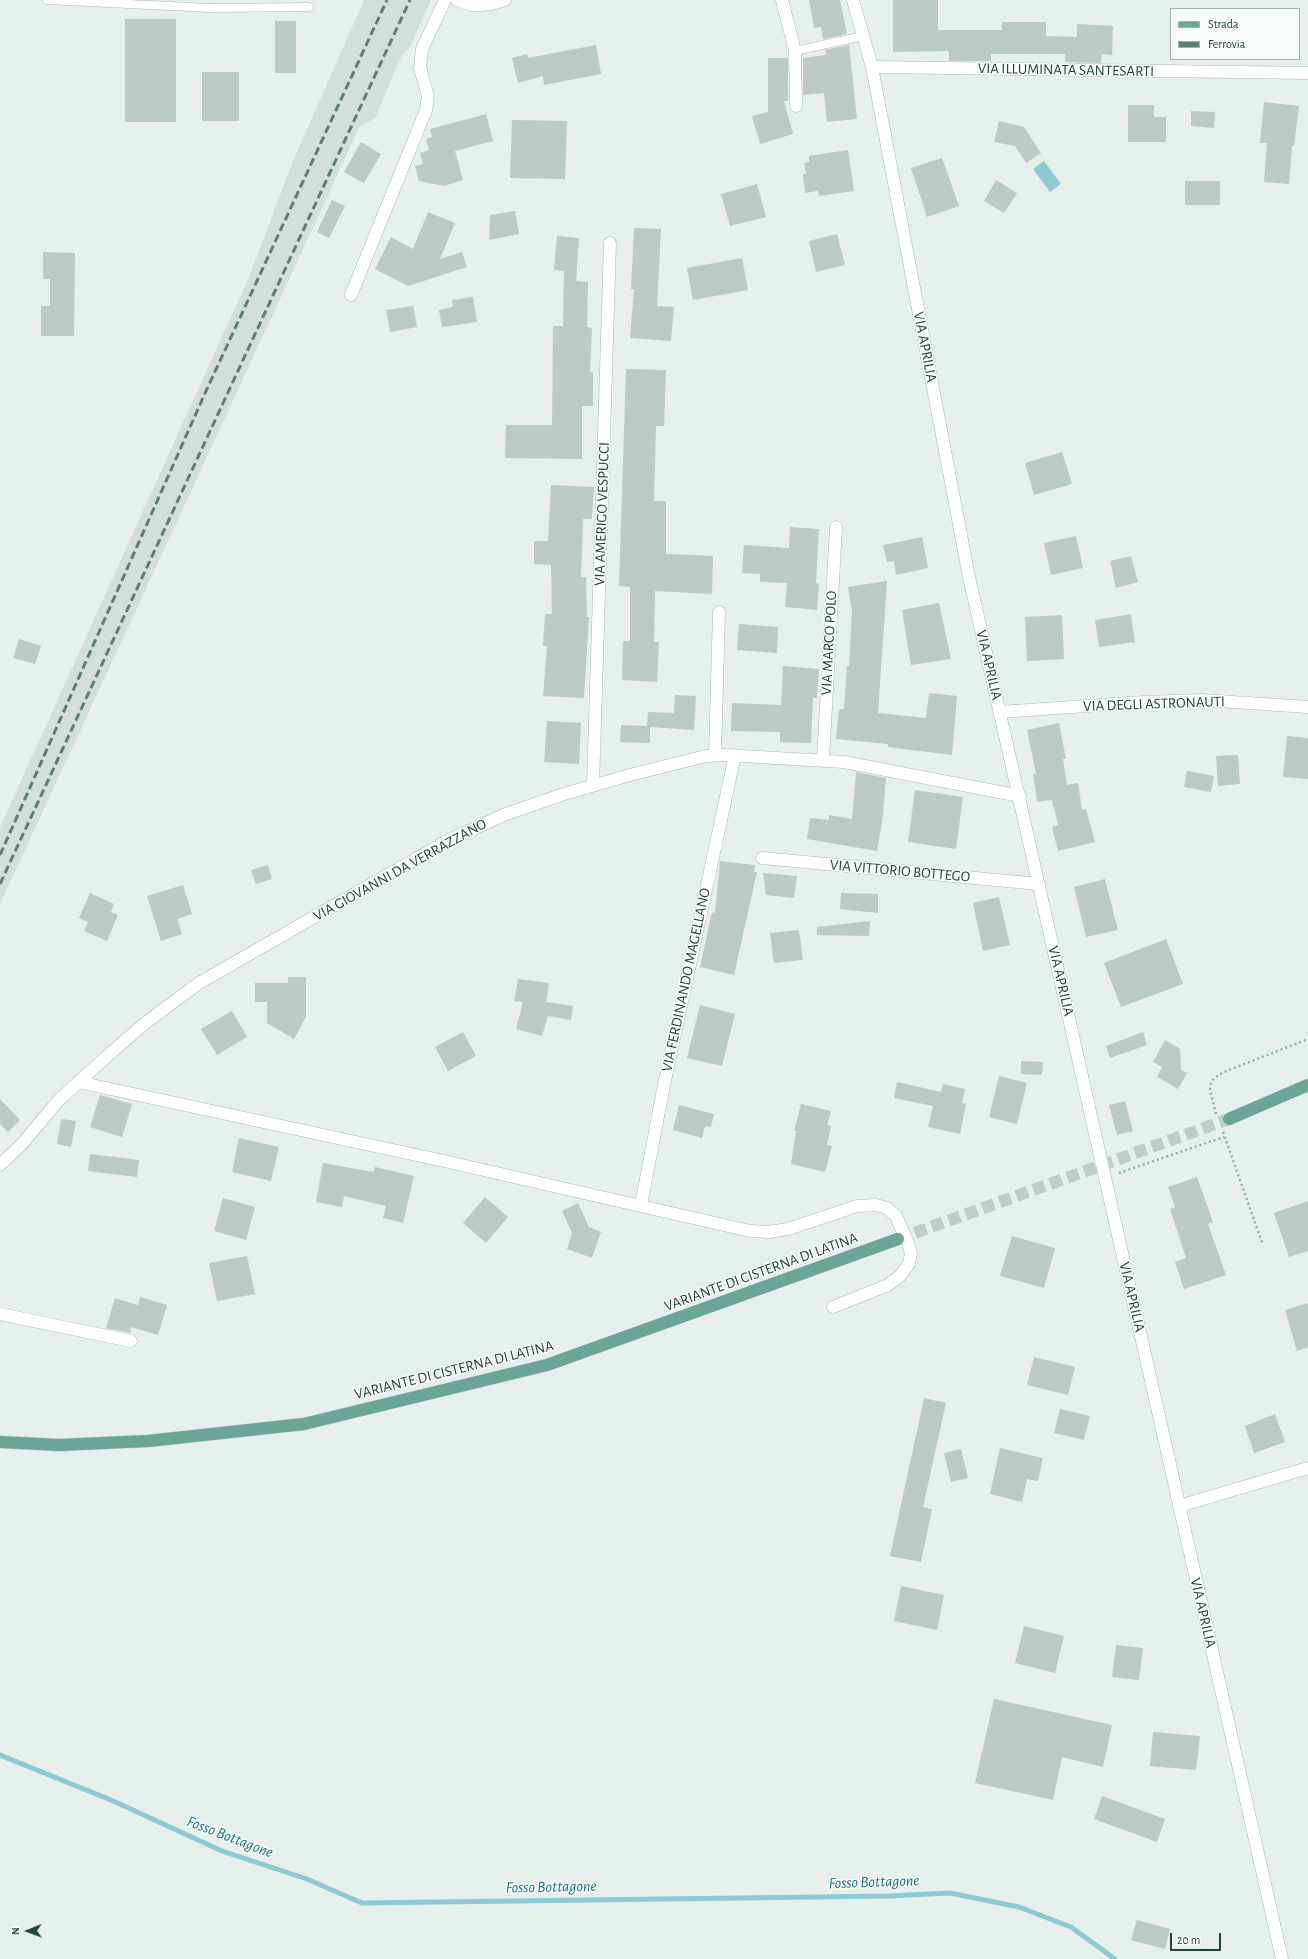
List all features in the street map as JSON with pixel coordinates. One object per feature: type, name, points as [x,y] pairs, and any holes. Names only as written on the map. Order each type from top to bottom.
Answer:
[{"type":"main road","points":[[1229,1118],[1308,1085]]},
{"type":"main road","name":"VARIANTE DI CISTERNA DI LATINA","points":[[0,1442],[59,1445],[148,1441],[304,1424],[547,1366],[898,1239]]},
{"type":"street","points":[[351,295],[424,117],[428,96],[420,68],[422,49],[445,0]]},
{"type":"street","points":[[457,0],[471,5],[480,5],[492,4],[505,0]]},
{"type":"street","points":[[782,0],[795,51],[796,106]]},
{"type":"street","name":"VIA APRILIA","points":[[853,0],[872,67],[969,577],[1020,796],[1282,1959]]},
{"type":"street","name":"VIA ILLUMINATA SANTESARTI","points":[[872,67],[1308,73]]},
{"type":"street","name":"VIA AMERIGO VESPUCCI","points":[[593,785],[610,243]]},
{"type":"street","name":"VIA MARCO POLO","points":[[822,760],[836,527]]},
{"type":"street","points":[[715,755],[719,612]]},
{"type":"street","name":"VIA DEGLI ASTRONAUTI","points":[[1000,712],[1195,700],[1308,707]]},
{"type":"street","name":"VIA GIOVANNI DA VERRAZZANO","points":[[0,1165],[22,1144],[55,1105],[78,1082],[150,1020],[199,983],[228,965],[458,836],[506,814],[593,785],[715,755],[822,760],[863,764],[1020,796]]},
{"type":"street","name":"VIA FERDINANDO MAGELLANO","points":[[641,1205],[664,1085],[735,755]]},
{"type":"street","name":"VIA VITTORIO BOTTEGO","points":[[762,858],[1039,884]]},
{"type":"street","points":[[78,1082],[641,1205],[744,1230],[762,1232],[788,1229],[857,1206],[876,1205],[887,1208],[896,1216],[908,1243],[911,1253],[909,1264],[900,1276],[888,1285],[833,1308]]},
{"type":"street","points":[[0,1314],[131,1341]]},
{"type":"street","points":[[1179,1506],[1308,1468]]},
{"type":"lane","points":[[47,0],[210,8],[309,7]]},
{"type":"lane","points":[[795,51],[863,36]]},
{"type":"path","points":[[1105,1178],[1224,1137]]},
{"type":"shaded area","points":[[364,0],[431,0],[410,47],[401,57],[375,118],[360,126],[0,904],[0,827],[249,277],[293,161]]},
{"type":"water","points":[[1044,161],[1061,184],[1050,192],[1033,169]]},
{"type":"building","points":[[809,0],[840,0],[847,34],[823,39],[821,27],[814,28]]},
{"type":"building","points":[[893,0],[938,0],[938,30],[1002,30],[1002,22],[1046,22],[1046,36],[1077,37],[1077,24],[1113,26],[1112,55],[1102,54],[1101,63],[1065,62],[1065,54],[991,54],[991,61],[949,61],[949,51],[893,52]]},
{"type":"building","points":[[125,19],[176,19],[176,122],[125,122]]},
{"type":"building","points":[[275,21],[296,21],[296,73],[275,73]]},
{"type":"building","points":[[596,45],[601,74],[544,85],[543,76],[518,83],[512,58],[527,54],[528,58]]},
{"type":"building","points":[[849,45],[857,119],[827,122],[824,93],[803,95],[803,58],[826,55],[825,50]]},
{"type":"building","points":[[768,58],[788,58],[788,101],[784,101],[793,134],[760,144],[752,116],[768,112]]},
{"type":"building","points":[[202,72],[239,72],[239,121],[202,121]]},
{"type":"building","points":[[1264,102],[1299,106],[1294,146],[1292,146],[1289,184],[1264,182],[1267,143],[1260,143]]},
{"type":"building","points":[[1128,105],[1154,105],[1154,117],[1166,117],[1166,142],[1128,142]]},
{"type":"building","points":[[1191,111],[1215,112],[1214,128],[1191,126]]},
{"type":"building","points":[[486,114],[493,141],[455,151],[463,180],[444,186],[419,181],[415,166],[423,164],[420,153],[429,150],[426,139],[432,137],[430,129]]},
{"type":"building","points":[[512,120],[567,121],[565,179],[510,178]]},
{"type":"building","points":[[999,121],[1024,127],[1041,153],[1026,163],[1015,146],[994,142]]},
{"type":"building","points":[[361,142],[381,154],[364,183],[344,172]]},
{"type":"building","points":[[848,150],[854,191],[819,196],[818,191],[805,193],[803,174],[806,174],[804,163],[809,162],[809,156]]},
{"type":"building","points":[[942,158],[959,206],[927,217],[911,168]]},
{"type":"building","points":[[996,180],[1017,193],[1004,213],[984,201]]},
{"type":"building","points":[[1185,181],[1220,181],[1220,205],[1185,205]]},
{"type":"building","points":[[757,184],[766,217],[730,226],[721,194]]},
{"type":"building","points":[[332,200],[345,206],[329,238],[317,232]]},
{"type":"building","points":[[515,211],[519,234],[489,240],[490,215]]},
{"type":"building","points":[[428,212],[455,223],[440,259],[462,252],[467,267],[408,286],[375,269],[391,237],[413,249]]},
{"type":"building","points":[[634,228],[661,229],[657,306],[674,307],[671,341],[630,338],[634,289],[631,289]]},
{"type":"building","points":[[837,234],[845,265],[816,272],[809,241]]},
{"type":"building","points":[[557,236],[579,238],[576,281],[588,282],[587,327],[592,328],[590,372],[593,372],[593,406],[582,406],[582,459],[505,458],[506,425],[552,425],[553,326],[563,326],[564,271],[554,270]]},
{"type":"building","points":[[43,252],[75,253],[74,336],[41,336],[41,306],[50,306],[50,279],[43,279]]},
{"type":"building","points":[[742,258],[748,290],[693,300],[687,268]]},
{"type":"building","points":[[473,297],[477,322],[442,327],[439,310],[453,307],[452,300]]},
{"type":"building","points":[[413,306],[417,327],[390,332],[386,310]]},
{"type":"building","points":[[626,369],[666,370],[664,426],[656,426],[654,501],[666,501],[666,554],[713,556],[712,594],[655,591],[654,642],[659,642],[657,682],[622,680],[623,641],[630,641],[630,587],[619,586]]},
{"type":"building","points":[[1062,452],[1072,484],[1034,495],[1025,463]]},
{"type":"building","points":[[551,485],[594,487],[592,519],[583,519],[581,577],[586,577],[587,617],[589,617],[584,698],[543,696],[547,646],[543,646],[545,614],[552,614],[551,565],[534,564],[534,541],[548,541]]},
{"type":"building","points":[[790,527],[819,529],[816,583],[819,584],[817,610],[785,607],[787,583],[760,582],[760,574],[742,573],[744,545],[789,548]]},
{"type":"building","points":[[1076,536],[1083,568],[1051,575],[1044,543]]},
{"type":"building","points":[[922,537],[928,568],[896,575],[894,561],[887,562],[883,545]]},
{"type":"building","points":[[1131,556],[1138,582],[1116,588],[1110,561]]},
{"type":"building","points":[[887,581],[878,713],[926,718],[929,693],[957,696],[952,755],[888,747],[888,744],[836,739],[839,709],[844,709],[847,666],[849,666],[852,611],[848,587]]},
{"type":"building","points":[[939,603],[951,659],[911,665],[902,610]]},
{"type":"building","points":[[1131,614],[1135,642],[1099,647],[1095,620]]},
{"type":"building","points":[[1062,615],[1064,659],[1027,661],[1025,617]]},
{"type":"building","points":[[739,624],[778,627],[777,653],[737,650]]},
{"type":"building","points":[[19,639],[41,646],[35,664],[13,658]]},
{"type":"building","points":[[783,666],[819,669],[817,698],[813,698],[811,743],[780,742],[780,732],[731,731],[732,703],[781,705]]},
{"type":"building","points":[[675,695],[696,696],[694,730],[650,727],[650,743],[620,742],[621,725],[647,726],[648,712],[674,713]]},
{"type":"building","points":[[547,721],[581,723],[579,764],[544,762]]},
{"type":"building","points":[[1059,723],[1066,759],[1063,759],[1067,785],[1078,783],[1082,810],[1086,809],[1095,842],[1058,851],[1052,827],[1058,825],[1052,800],[1037,802],[1033,774],[1036,774],[1027,730]]},
{"type":"building","points":[[1287,736],[1308,738],[1308,779],[1283,777]]},
{"type":"building","points":[[1238,755],[1240,784],[1218,786],[1216,756]]},
{"type":"building","points":[[1187,771],[1214,776],[1211,792],[1184,787]]},
{"type":"building","points":[[856,772],[886,778],[882,823],[877,851],[807,839],[810,818],[829,820],[829,815],[852,819]]},
{"type":"building","points":[[915,790],[963,797],[956,849],[908,842]]},
{"type":"building","points":[[720,861],[755,865],[754,872],[757,872],[734,975],[700,967],[712,912],[715,913]]},
{"type":"building","points":[[268,865],[272,879],[256,884],[251,870]]},
{"type":"building","points":[[763,873],[797,876],[794,898],[766,895]]},
{"type":"building","points":[[1105,879],[1118,930],[1086,937],[1074,887]]},
{"type":"building","points":[[183,885],[192,914],[177,919],[182,934],[161,941],[147,896]]},
{"type":"building","points":[[90,893],[114,904],[111,912],[118,915],[107,941],[84,931],[88,922],[79,918]]},
{"type":"building","points":[[841,893],[878,894],[878,913],[840,909]]},
{"type":"building","points":[[999,897],[1010,945],[983,951],[973,903]]},
{"type":"building","points":[[870,921],[869,936],[817,935],[817,927]]},
{"type":"building","points":[[799,930],[803,960],[774,963],[770,933]]},
{"type":"building","points":[[1166,939],[1183,984],[1121,1007],[1104,963]]},
{"type":"building","points":[[288,977],[306,977],[306,1017],[294,1039],[267,1023],[267,1002],[255,1002],[255,983],[288,983]]},
{"type":"building","points":[[518,979],[549,983],[546,1002],[573,1006],[571,1020],[548,1016],[542,1036],[516,1029],[523,1002],[514,1001]]},
{"type":"building","points":[[700,1005],[735,1014],[722,1066],[687,1058]]},
{"type":"building","points":[[232,1011],[247,1037],[217,1055],[201,1029]]},
{"type":"building","points":[[463,1032],[476,1056],[448,1071],[435,1047]]},
{"type":"building","points":[[1143,1032],[1147,1045],[1110,1058],[1106,1046]]},
{"type":"building","points":[[1165,1040],[1180,1049],[1181,1070],[1187,1073],[1178,1089],[1157,1077],[1162,1067],[1153,1062]]},
{"type":"building","points":[[1021,1061],[1043,1062],[1042,1075],[1021,1074]]},
{"type":"building","points":[[999,1076],[1027,1083],[1017,1124],[989,1117]]},
{"type":"building","points":[[897,1082],[941,1092],[943,1084],[965,1089],[962,1103],[966,1104],[960,1134],[928,1127],[933,1106],[894,1098]]},
{"type":"building","points":[[100,1095],[132,1104],[122,1137],[90,1127]]},
{"type":"building","points":[[0,1099],[20,1120],[8,1132],[0,1124]]},
{"type":"building","points":[[1125,1101],[1133,1131],[1117,1135],[1109,1105]]},
{"type":"building","points":[[801,1104],[831,1111],[827,1125],[831,1126],[827,1145],[832,1146],[825,1172],[791,1164],[796,1131],[794,1131]]},
{"type":"building","points":[[679,1105],[714,1114],[711,1127],[705,1126],[702,1138],[673,1130]]},
{"type":"building","points":[[61,1119],[76,1121],[71,1147],[57,1144]]},
{"type":"building","points":[[239,1138],[279,1147],[271,1181],[232,1172]]},
{"type":"building","points":[[90,1154],[139,1160],[137,1177],[88,1171]]},
{"type":"building","points":[[323,1163],[373,1172],[375,1167],[414,1176],[403,1223],[383,1218],[386,1206],[344,1196],[342,1207],[316,1202]]},
{"type":"building","points":[[1197,1177],[1213,1222],[1208,1224],[1226,1275],[1184,1289],[1175,1262],[1186,1258],[1170,1209],[1175,1207],[1168,1187]]},
{"type":"building","points":[[485,1197],[508,1217],[486,1243],[463,1223]]},
{"type":"building","points":[[223,1198],[255,1207],[246,1240],[214,1231]]},
{"type":"building","points":[[1308,1201],[1308,1251],[1289,1257],[1274,1213]]},
{"type":"building","points":[[578,1203],[589,1227],[601,1232],[592,1258],[567,1249],[572,1233],[562,1211]]},
{"type":"building","points":[[1012,1236],[1055,1248],[1044,1288],[1000,1276]]},
{"type":"building","points":[[247,1256],[255,1294],[217,1301],[209,1263]]},
{"type":"building","points":[[140,1297],[167,1305],[158,1335],[131,1327],[130,1333],[106,1328],[115,1298],[138,1305]]},
{"type":"building","points":[[1308,1303],[1308,1347],[1297,1351],[1285,1310]]},
{"type":"building","points":[[1034,1357],[1075,1367],[1068,1395],[1027,1385]]},
{"type":"building","points":[[924,1398],[946,1403],[923,1507],[932,1509],[921,1562],[890,1556]]},
{"type":"building","points":[[1060,1409],[1090,1416],[1084,1440],[1054,1433]]},
{"type":"building","points":[[1275,1414],[1285,1442],[1254,1453],[1245,1426]]},
{"type":"building","points":[[1000,1448],[1043,1458],[1038,1481],[1027,1479],[1022,1502],[990,1494]]},
{"type":"building","points":[[961,1449],[968,1478],[951,1482],[944,1453]]},
{"type":"building","points":[[901,1586],[944,1595],[937,1630],[894,1621]]},
{"type":"building","points":[[1024,1626],[1064,1636],[1055,1673],[1015,1663]]},
{"type":"building","points":[[1116,1645],[1143,1648],[1139,1680],[1112,1677]]},
{"type":"building","points":[[994,1699],[1112,1725],[1103,1767],[1062,1757],[1053,1800],[975,1783]]},
{"type":"building","points":[[1153,1732],[1200,1736],[1196,1770],[1150,1766]]},
{"type":"building","points":[[1102,1796],[1165,1819],[1157,1842],[1094,1819]]},
{"type":"building","points":[[1137,1920],[1170,1929],[1165,1949],[1131,1940]]},
{"type":"waterway","name":"Fosso Bottagone","points":[[0,1755],[111,1800],[222,1851],[307,1879],[362,1903],[890,1896],[950,1893],[1019,1907],[1071,1927],[1115,1959]]},
{"type":"tunnel","points":[[898,1239],[1229,1119]]},
{"type":"railway","points":[[0,855],[206,391],[387,0]]},
{"type":"railway","points":[[0,884],[410,0]]}]
